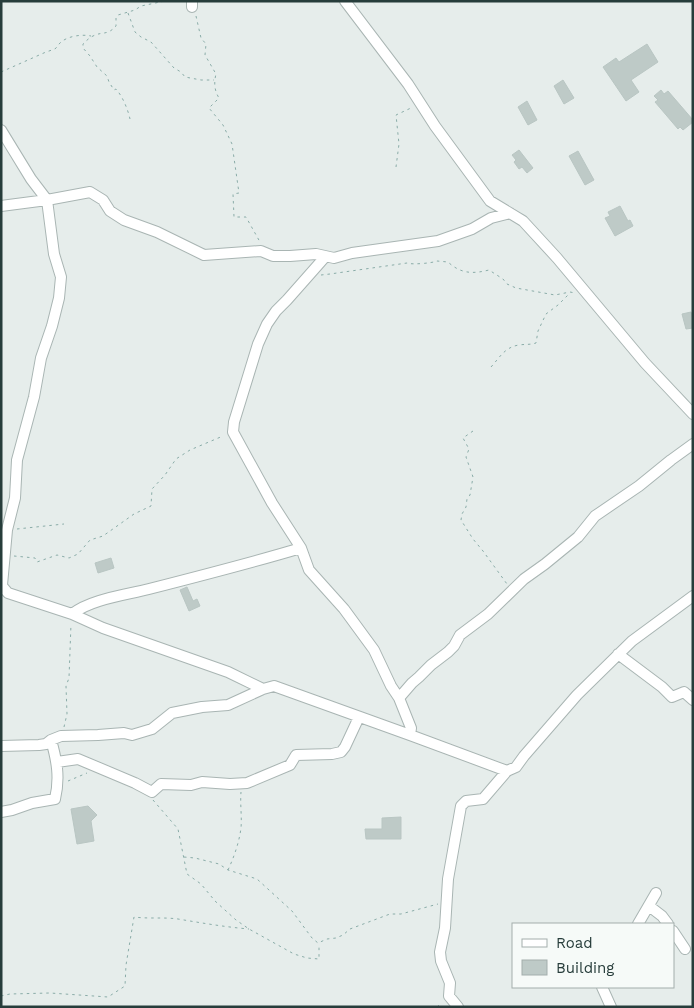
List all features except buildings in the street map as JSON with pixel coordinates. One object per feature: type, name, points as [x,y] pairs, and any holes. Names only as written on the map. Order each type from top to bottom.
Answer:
[{"type":"street","points":[[345,1],[408,84],[435,126],[490,201],[523,221],[557,258],[645,363],[693,414]]},
{"type":"street","points":[[1,130],[31,179],[47,200],[54,254],[61,277],[59,298],[41,358],[34,397],[17,460],[15,498],[7,530],[2,585],[8,593],[72,614],[103,628],[228,672],[263,689]]},
{"type":"street","points":[[1,206],[90,192],[103,200],[110,211],[124,220],[157,232],[204,255],[261,252],[273,256],[316,254],[334,258],[352,252],[438,240],[472,229],[491,218],[510,213]]},
{"type":"street","points":[[325,257],[276,311],[268,324],[258,344],[234,422],[234,432],[272,503],[301,548],[309,570],[344,609],[374,650],[391,686],[399,698],[411,728],[410,735]]},
{"type":"street","points":[[399,698],[430,665],[454,646],[460,635],[488,614],[524,579],[578,537],[595,516],[639,486],[693,444]]},
{"type":"street","points":[[72,614],[79,608],[111,598],[269,558],[301,548]]},
{"type":"street","points":[[458,1007],[449,996],[450,983],[441,961],[440,952],[445,928],[448,879],[461,806],[466,801],[483,798],[507,771],[516,767],[577,695],[618,654],[632,641],[693,596]]},
{"type":"street","points":[[618,654],[662,687],[672,697],[684,692],[693,700]]},
{"type":"street","points":[[1,746],[46,744],[56,738],[124,733],[132,735],[152,729],[172,713],[202,707],[228,705],[274,686],[507,771]]},
{"type":"street","points":[[57,762],[78,759],[152,792],[161,784],[191,785],[202,782],[247,783],[290,765],[296,755],[341,752],[360,717]]},
{"type":"street","points":[[1,812],[55,799],[58,786],[56,738]]},
{"type":"street","points":[[639,923],[656,893]]},
{"type":"street","points":[[649,906],[662,916],[667,923]]},
{"type":"street","points":[[674,932],[685,949]]},
{"type":"street","points":[[602,988],[611,1007]]},
{"type":"path","points":[[1,72],[55,49],[60,42],[66,39],[84,34],[92,36],[106,34],[116,26],[118,15],[135,10],[141,6],[165,1]]},
{"type":"path","points":[[192,4],[201,38],[206,44],[205,55],[216,74],[215,92],[218,98],[209,108],[223,125],[232,144],[239,193],[233,194],[234,218],[246,217],[266,254]]},
{"type":"path","points":[[128,12],[135,32],[151,42],[174,68],[185,77],[215,80]]},
{"type":"path","points":[[92,36],[83,44],[83,48],[97,67],[107,76],[114,90],[119,92],[130,120]]},
{"type":"path","points":[[396,167],[399,144],[396,115],[421,104]]},
{"type":"path","points":[[309,275],[330,274],[407,263],[412,265],[435,263],[437,261],[448,262],[456,269],[477,273],[489,270],[507,284],[516,288],[555,295],[570,292],[588,295]]},
{"type":"path","points":[[491,367],[506,349],[536,343],[538,331],[546,314],[558,306],[570,292]]},
{"type":"path","points":[[473,431],[463,438],[469,449],[466,457],[473,477],[462,520],[473,539],[506,583],[514,589]]},
{"type":"path","points":[[5,556],[34,558],[37,562],[57,555],[70,558],[78,554],[90,540],[103,536],[134,514],[151,506],[152,489],[176,459],[190,450],[234,432]]},
{"type":"path","points":[[7,530],[64,524]]},
{"type":"path","points":[[56,738],[67,714],[66,686],[69,678],[72,614]]},
{"type":"path","points":[[58,786],[90,772],[96,767]]},
{"type":"path","points":[[228,870],[235,854],[241,826],[240,803],[242,791],[247,783]]},
{"type":"path","points":[[152,792],[153,801],[178,828],[184,857],[188,874],[201,884],[215,901],[249,929],[294,954],[319,959],[318,943],[312,938],[292,911],[257,879],[228,870],[218,864],[184,857]]},
{"type":"path","points":[[318,943],[336,938],[350,929],[390,914],[401,914],[429,905],[446,904]]},
{"type":"path","points":[[1,996],[10,994],[50,994],[108,997],[126,986],[126,965],[134,917],[176,919],[249,929]]}]
